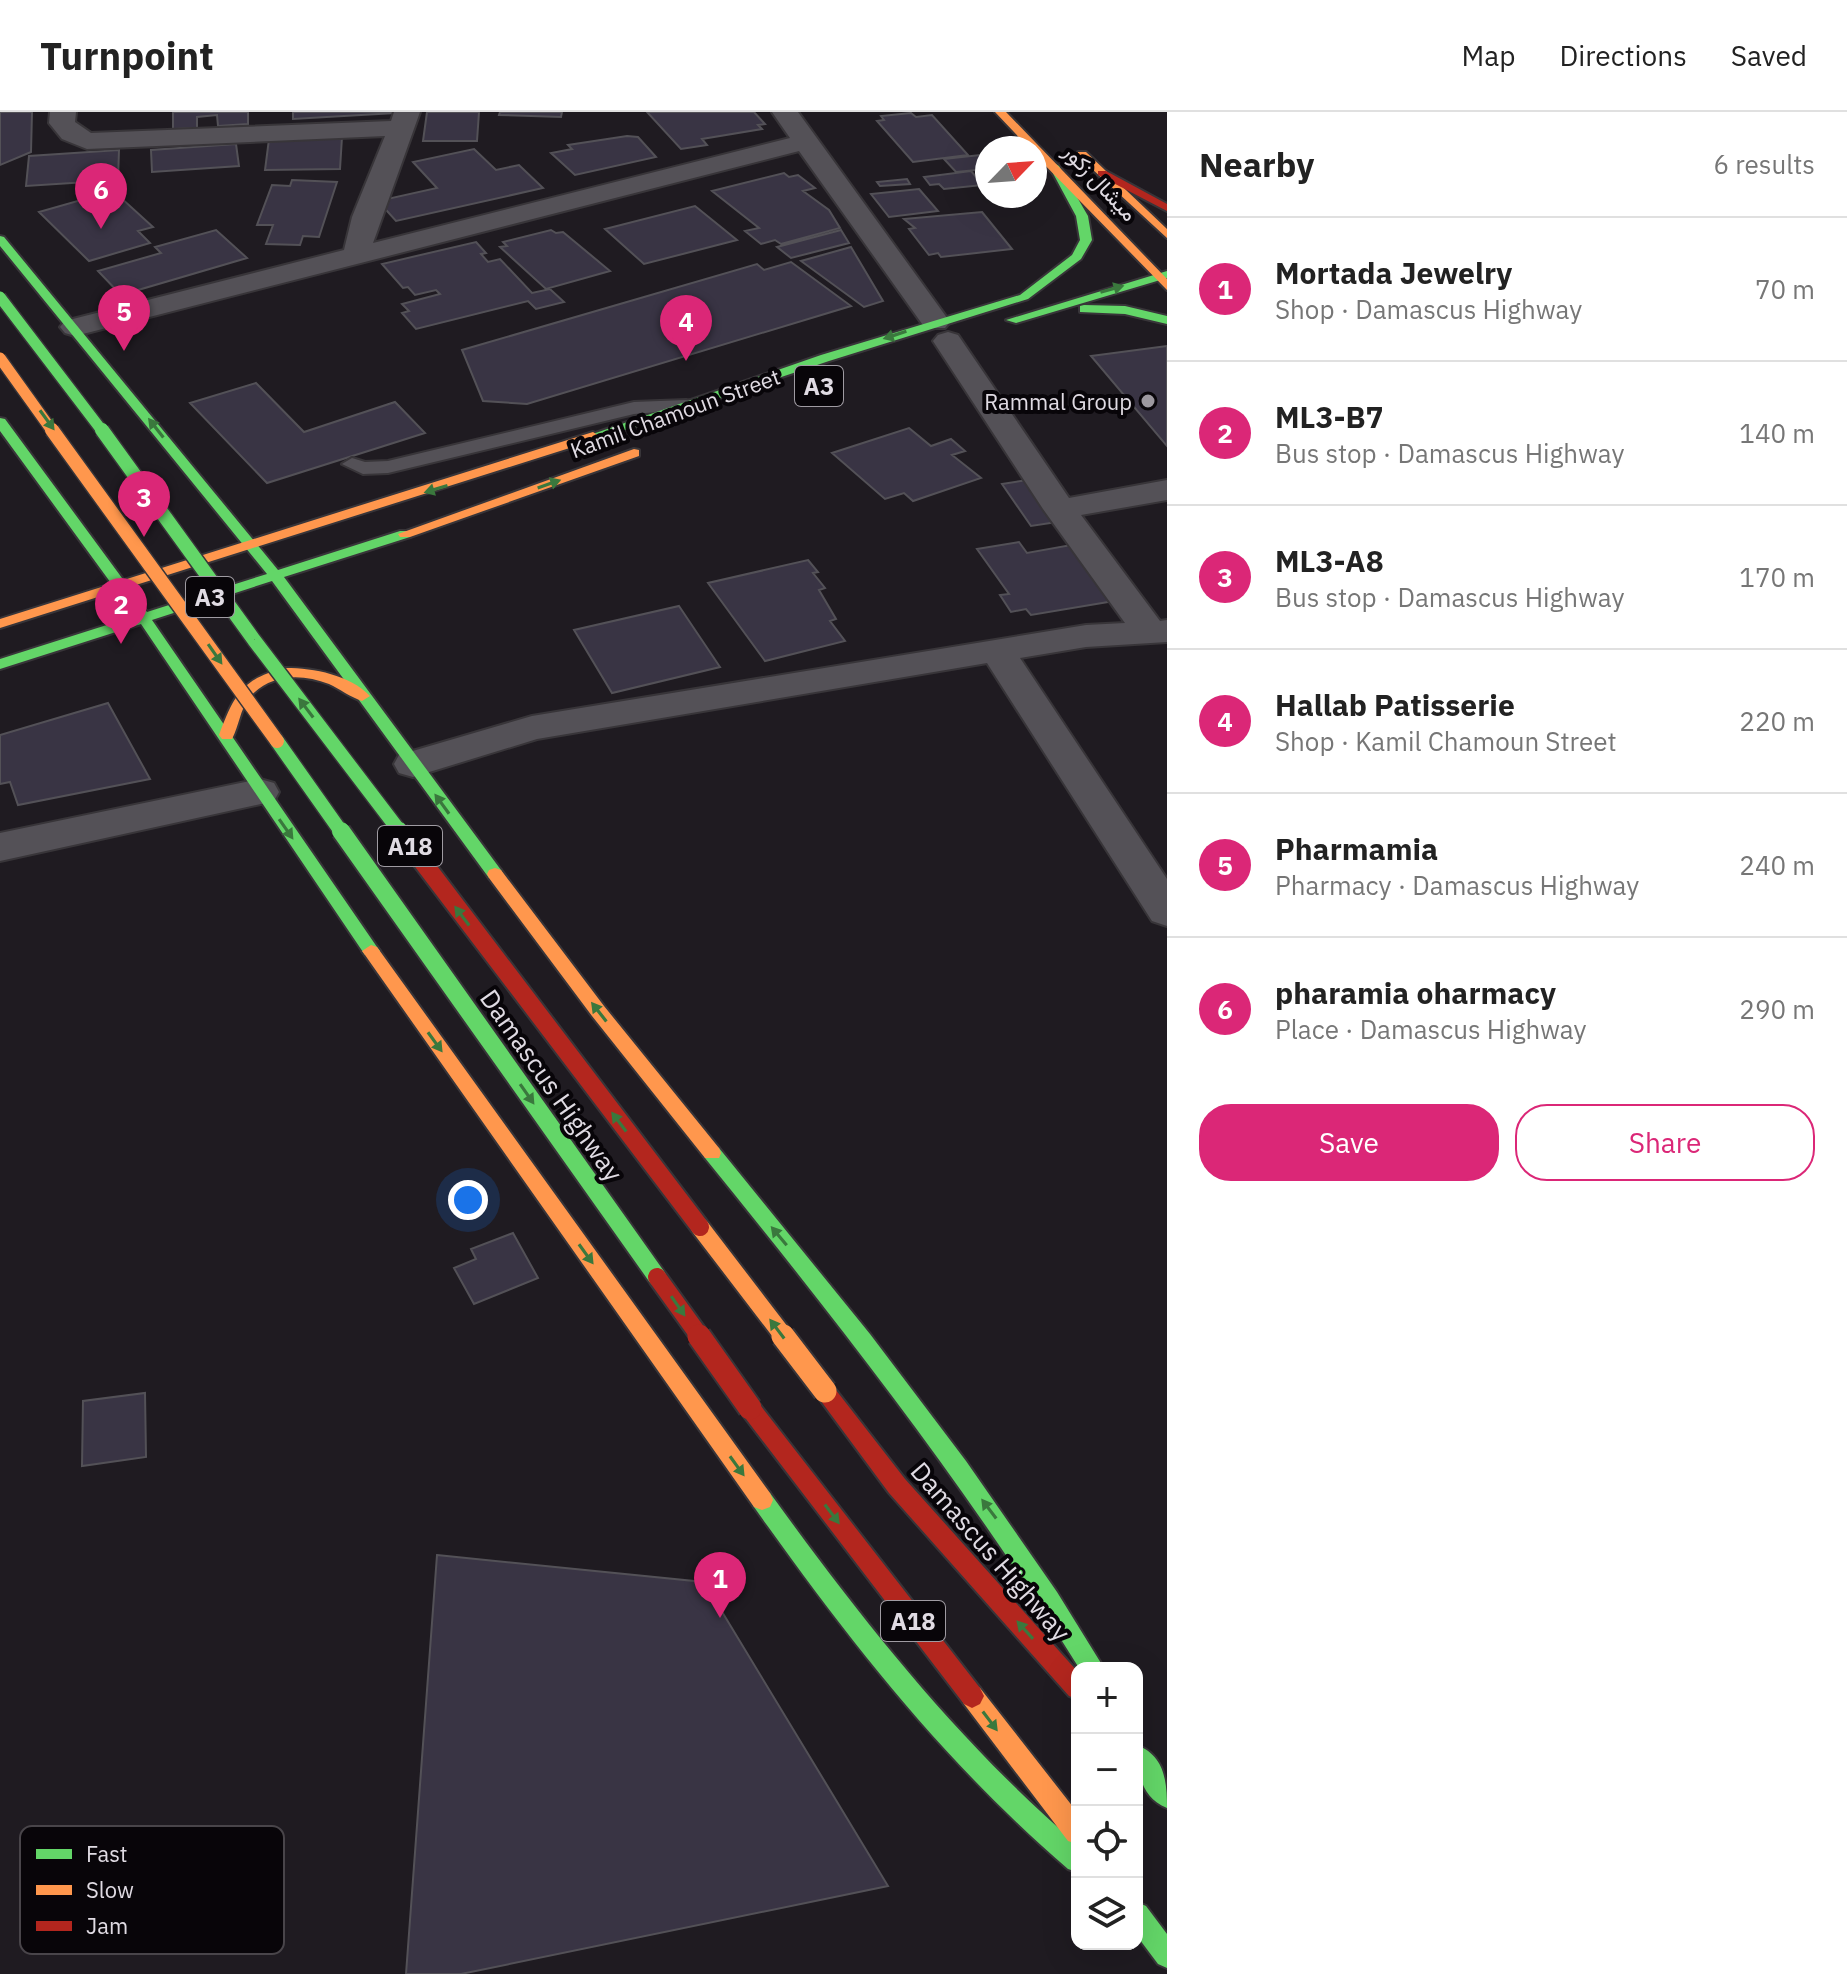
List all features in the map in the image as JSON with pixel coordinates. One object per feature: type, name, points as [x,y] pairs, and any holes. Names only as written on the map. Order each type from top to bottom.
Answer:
[{"type":"main road","name":"ميشال زكور","points":[[1000,112],[1054,166],[1134,262],[1164,279]]},
{"type":"main road","points":[[1071,142],[1167,235]]},
{"type":"main road","points":[[1024,297],[1077,257],[1086,240],[1082,216],[1054,166]]},
{"type":"main road","points":[[1102,173],[1167,208]]},
{"type":"main road","points":[[0,239],[276,576],[613,1030],[895,1379],[1048,1592],[1089,1662]]},
{"type":"main road","points":[[1134,262],[1167,251]]},
{"type":"main road","name":"A3","points":[[951,335],[1024,297],[1082,278]]},
{"type":"main road","name":"A3","points":[[0,622],[248,543],[394,502],[686,405],[1164,279]]},
{"type":"main road","name":"Damascus Highway","points":[[0,297],[59,370],[254,640],[897,1486],[1071,1681]]},
{"type":"main road","points":[[1041,310],[1108,309],[1167,320]]},
{"type":"main road","name":"Damascus Highway","points":[[0,358],[152,565],[750,1408],[1071,1824]]},
{"type":"main road","points":[[0,422],[144,618],[260,792],[857,1634],[913,1703],[977,1772],[1071,1855]]},
{"type":"main road","name":"Kamil Chamoun Street","points":[[417,530],[655,445]]},
{"type":"main road","points":[[53,493],[95,511],[134,511],[167,496],[175,484],[178,455]]},
{"type":"main road","points":[[195,476],[248,509]]},
{"type":"main road","points":[[284,517],[394,502]]},
{"type":"main road","points":[[75,522],[81,541],[76,564]]},
{"type":"main road","points":[[337,575],[357,560],[417,530]]},
{"type":"main road","name":"A3","points":[[1,664],[417,530]]},
{"type":"main road","points":[[0,622],[53,588]]},
{"type":"main road","points":[[319,609],[324,644]]},
{"type":"main road","points":[[1,664],[105,649]]},
{"type":"main road","points":[[144,655],[179,668]]},
{"type":"main road","points":[[226,739],[242,697],[251,687],[279,674],[310,672],[326,675],[364,697]]},
{"type":"main road","points":[[1143,1923],[1167,1955]]},
{"type":"street","points":[[63,112],[62,123],[71,134],[87,141],[404,120],[366,217],[357,253]]},
{"type":"street","points":[[785,112],[951,335],[1060,509],[1158,631]]},
{"type":"street","points":[[75,327],[357,253],[805,142]]},
{"type":"street","points":[[1060,509],[1167,490]]},
{"type":"street","points":[[413,764],[566,721],[1086,636],[1158,631]]},
{"type":"street","points":[[998,652],[1167,911]]},
{"type":"street","points":[[0,847],[260,792]]},
{"type":"lane","points":[[352,464],[376,469],[388,467],[634,408],[686,405]]},
{"type":"building","points":[[0,112],[32,112],[31,152],[0,165]]},
{"type":"building","points":[[173,112],[248,112],[248,124],[218,126],[217,115],[197,117],[197,128],[173,129]]},
{"type":"building","points":[[293,112],[395,112],[395,113],[293,119]]},
{"type":"building","points":[[427,112],[479,112],[477,141],[423,141]]},
{"type":"building","points":[[500,112],[562,112],[561,117],[499,115]]},
{"type":"building","points":[[647,112],[754,112],[765,124],[758,125],[762,129],[702,139],[707,145],[681,149]]},
{"type":"building","points":[[911,113],[916,117],[932,115],[968,155],[913,162],[877,121],[884,120],[881,116]]},
{"type":"building","points":[[342,137],[340,169],[265,170],[269,139]]},
{"type":"building","points":[[638,137],[656,157],[575,175],[551,153],[572,149],[568,145]]},
{"type":"building","points":[[236,144],[239,166],[152,172],[151,150]]},
{"type":"building","points":[[474,149],[496,170],[519,165],[543,188],[396,221],[378,201],[437,188],[413,162]]},
{"type":"building","points":[[119,150],[118,180],[26,186],[29,156]]},
{"type":"building","points":[[975,156],[975,170],[956,172],[944,159]]},
{"type":"building","points":[[971,171],[975,176],[975,186],[944,189],[939,184],[930,185],[924,177]]},
{"type":"building","points":[[784,173],[789,177],[798,175],[815,188],[803,191],[829,210],[840,228],[781,244],[775,240],[761,244],[745,231],[759,228],[712,191]]},
{"type":"building","points":[[907,179],[910,184],[880,186],[877,182]]},
{"type":"building","points":[[292,180],[337,182],[319,237],[303,236],[300,245],[266,244],[273,225],[257,225],[272,185],[290,186]]},
{"type":"building","points":[[919,189],[938,211],[889,217],[871,194]]},
{"type":"building","points":[[102,194],[107,199],[119,196],[153,227],[138,231],[150,243],[89,261],[39,212]]},
{"type":"building","points":[[695,206],[737,240],[644,264],[605,229]]},
{"type":"building","points":[[982,212],[1012,249],[941,257],[938,253],[929,255],[909,229],[915,228],[904,219]]},
{"type":"building","points":[[216,230],[247,258],[121,295],[98,271],[161,253],[155,247]]},
{"type":"building","points":[[551,230],[563,232],[610,271],[546,289],[500,247],[507,246],[503,242]]},
{"type":"building","points":[[841,230],[849,243],[791,258],[777,247]]},
{"type":"building","points":[[476,242],[486,253],[481,254],[488,262],[500,259],[532,293],[550,289],[564,302],[536,309],[528,301],[416,329],[402,313],[409,311],[402,304],[440,294],[436,290],[415,295],[408,287],[403,288],[382,264]]},
{"type":"building","points":[[851,247],[883,301],[864,307],[801,261]]},
{"type":"building","points":[[791,262],[851,306],[527,404],[483,401],[462,350],[757,264],[764,270]]},
{"type":"building","name":"Rammal Group","points":[[1167,346],[1167,446],[1091,356]]},
{"type":"building","points":[[256,383],[304,432],[395,402],[425,433],[267,483],[190,403]]},
{"type":"building","points":[[909,428],[931,446],[951,439],[965,451],[952,455],[981,478],[913,501],[904,493],[885,499],[832,453]]},
{"type":"building","points":[[1027,480],[1057,522],[1031,526],[1002,484]]},
{"type":"building","points":[[1019,542],[1027,553],[1071,545],[1114,601],[1031,615],[1026,609],[1011,612],[1000,595],[1009,594],[977,549]]},
{"type":"building","points":[[808,560],[818,572],[813,573],[825,588],[819,590],[836,619],[830,621],[845,641],[765,661],[708,583]]},
{"type":"building","points":[[679,606],[720,667],[612,693],[574,630]]},
{"type":"building","points":[[108,703],[150,779],[18,805],[10,782],[0,784],[0,735]]},
{"type":"building","points":[[513,1233],[538,1278],[474,1304],[454,1268],[476,1259],[471,1249]]},
{"type":"building","points":[[145,1393],[146,1457],[82,1466],[83,1401]]},
{"type":"building","points":[[437,1555],[704,1582],[888,1886],[461,1974],[406,1974]]},
{"type":"traffic: fast","points":[[593,436],[825,358],[1024,297],[1077,257],[1086,240],[1082,216],[1054,166]]},
{"type":"traffic: fast","points":[[0,239],[275,575],[495,874]]},
{"type":"traffic: fast","points":[[1012,320],[1167,274]]},
{"type":"traffic: fast","points":[[0,297],[59,370],[254,640],[403,836]]},
{"type":"traffic: fast","points":[[1084,309],[1125,310],[1167,320]]},
{"type":"traffic: fast","points":[[0,422],[144,618],[371,951]]},
{"type":"traffic: fast","points":[[0,664],[405,534]]},
{"type":"traffic: fast","points":[[277,741],[657,1277]]},
{"type":"traffic: fast","points":[[712,1153],[863,1340],[959,1468],[1088,1662]]},
{"type":"traffic: fast","points":[[762,1500],[834,1599],[945,1735],[986,1778],[1071,1855]]},
{"type":"traffic: fast","points":[[1143,1765],[1167,1796]]},
{"type":"traffic: fast","points":[[1143,1923],[1167,1955]]},
{"type":"traffic: slow","points":[[1000,112],[1167,286]]},
{"type":"traffic: slow","points":[[1082,154],[1167,235]]},
{"type":"traffic: slow","points":[[0,358],[277,741]]},
{"type":"traffic: slow","points":[[0,624],[593,436]]},
{"type":"traffic: slow","points":[[405,534],[634,453]]},
{"type":"traffic: slow","points":[[227,735],[244,695],[271,676],[286,672],[318,675],[362,696]]},
{"type":"traffic: slow","points":[[495,874],[598,1011],[712,1153]]},
{"type":"traffic: slow","points":[[371,951],[762,1500]]},
{"type":"traffic: slow","points":[[700,1227],[825,1391]]},
{"type":"traffic: slow","points":[[972,1696],[1071,1824]]},
{"type":"traffic: jam","points":[[1102,173],[1167,208]]},
{"type":"traffic: jam","points":[[403,836],[700,1227]]},
{"type":"traffic: jam","points":[[657,1277],[750,1408]]},
{"type":"traffic: jam","points":[[825,1391],[897,1486],[1071,1681]]},
{"type":"traffic: jam","points":[[750,1408],[972,1696]]},
{"type":"place","name":"pharamia oharmacy","points":[[101,229]]},
{"type":"place","name":"Pharmamia","points":[[124,351]]},
{"type":"place","name":"Hallab Patisserie","points":[[686,361]]},
{"type":"place","name":"Rammal Group","points":[[1148,401]]},
{"type":"place","name":"ML3-A8","points":[[144,537]]},
{"type":"place","name":"ML3-B7","points":[[121,644]]},
{"type":"place","name":"Mortada Jewelry","points":[[720,1618]]}]
